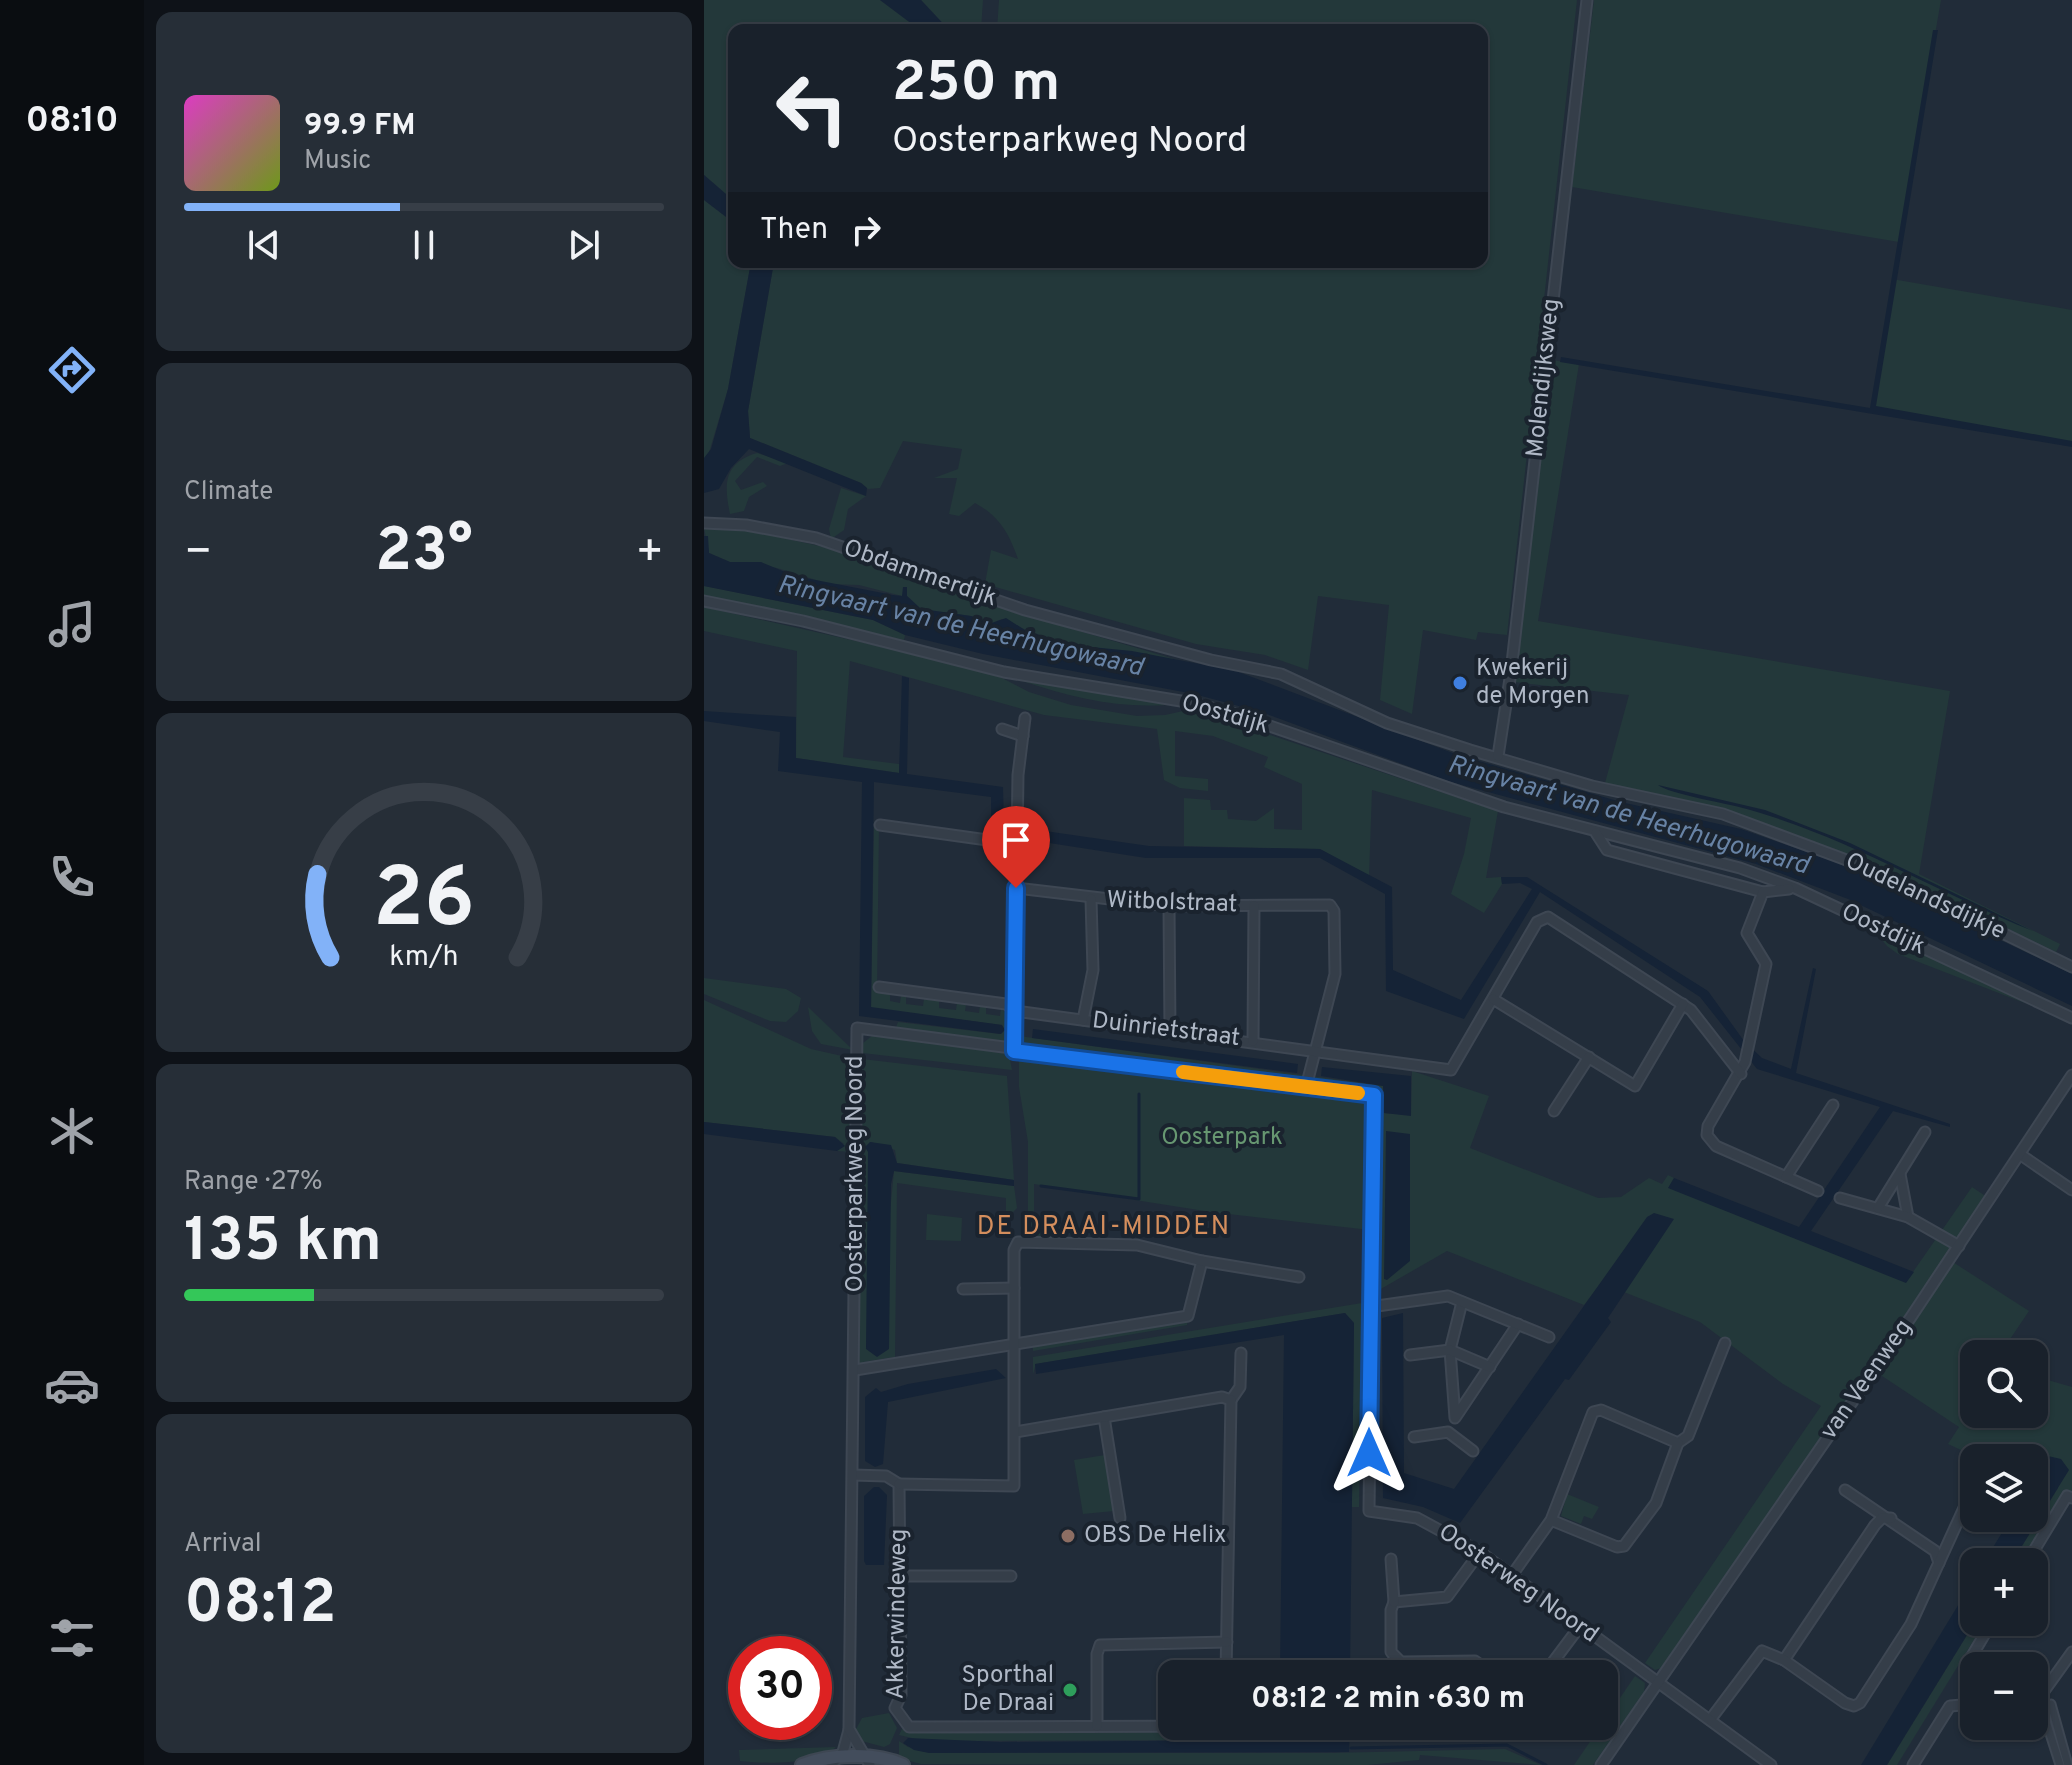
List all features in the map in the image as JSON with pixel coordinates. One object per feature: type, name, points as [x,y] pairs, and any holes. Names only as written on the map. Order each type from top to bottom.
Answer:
[{"type":"main road","points":[[802,1765],[890,1759],[903,1765]]},
{"type":"street","name":"Molendijksweg","points":[[1498,756],[1513,656],[1587,0]]},
{"type":"street","name":"Obdammerdijk","points":[[704,523],[746,525],[816,538],[1025,610],[1211,660],[1281,674],[1387,723],[1498,756]]},
{"type":"street","name":"Oostdijk","points":[[704,601],[858,634],[1004,672],[1193,703],[1235,714],[1442,787],[1596,833],[1729,865],[1795,888],[2072,1018]]},
{"type":"street","points":[[1014,1051],[1016,844],[1025,718]]},
{"type":"street","points":[[1002,729],[1023,736]]},
{"type":"street","name":"Oudelandsdijkje","points":[[1498,756],[1592,786],[1723,814],[1762,827],[1876,871],[2072,967]]},
{"type":"street","points":[[880,825],[1016,844]]},
{"type":"street","name":"Oostdijk","points":[[1596,833],[1607,850],[1763,892]]},
{"type":"street","name":"Witbolstraat","points":[[1016,888],[1169,906],[1330,905],[1334,911],[1335,974],[1316,1050]]},
{"type":"street","points":[[1795,888],[1763,892],[1747,933],[1766,964],[1745,1062],[1741,1074],[1708,1126],[1708,1140],[1818,1191]]},
{"type":"street","points":[[1083,1020],[1093,970],[1091,899]]},
{"type":"street","points":[[1169,906],[1170,1031]]},
{"type":"street","points":[[1253,1041],[1254,906]]},
{"type":"street","points":[[1683,1004],[1635,1086],[1493,999],[1537,922],[1548,917],[1683,1004],[1702,1021],[1741,1074]]},
{"type":"street","name":"Duinrietstraat","points":[[879,987],[1006,1004],[1015,1011],[1451,1070],[1493,999]]},
{"type":"street","name":"Oosterparkweg Noord","points":[[834,1762],[849,1729],[857,1028],[1014,1051],[1374,1095],[1369,1511]]},
{"type":"street","points":[[1306,1087],[1316,1050]]},
{"type":"street","points":[[1554,1111],[1589,1057]]},
{"type":"street","name":"van Veenweg","points":[[1657,1682],[1959,1246],[2072,1075]]},
{"type":"street","points":[[1786,1177],[1833,1105]]},
{"type":"street","points":[[1878,1208],[1925,1132]]},
{"type":"street","points":[[2021,1155],[2072,1190]]},
{"type":"street","points":[[1900,1174],[1908,1217]]},
{"type":"street","points":[[1840,1198],[1908,1217],[1959,1246]]},
{"type":"street","points":[[853,1475],[886,1476],[899,1484],[1014,1486],[1014,1247],[1020,1241],[1137,1245],[1202,1261],[1299,1277]]},
{"type":"street","points":[[855,1370],[1188,1316],[1202,1261]]},
{"type":"street","points":[[963,1289],[1014,1288]]},
{"type":"street","points":[[1370,1307],[1448,1296],[1549,1337]]},
{"type":"street","points":[[1455,1418],[1450,1350],[1462,1302]]},
{"type":"street","points":[[1448,1432],[1518,1324]]},
{"type":"street","points":[[1551,1520],[1617,1547],[1624,1546],[1656,1503],[1678,1443],[1688,1436],[1725,1343]]},
{"type":"street","points":[[1410,1355],[1450,1350],[1490,1367]]},
{"type":"street","points":[[1226,1660],[1231,1400],[1240,1387],[1241,1353]]},
{"type":"street","points":[[1015,1432],[1222,1397],[1231,1400]]},
{"type":"street","points":[[1512,1575],[1551,1520],[1593,1412],[1601,1410],[1678,1443]]},
{"type":"street","points":[[1104,1417],[1120,1518]]},
{"type":"street","points":[[1414,1437],[1448,1432],[1473,1451]]},
{"type":"street","name":"Akkerwindeweg","points":[[899,1484],[901,1695],[895,1708],[904,1723],[912,1728],[1097,1726]]},
{"type":"street","points":[[1845,1490],[1891,1518],[1935,1551],[1939,1563]]},
{"type":"street","points":[[2035,1548],[2067,1496],[2072,1498]]},
{"type":"street","name":"Oosterweg Noord","points":[[1369,1511],[1395,1512],[1426,1521],[1480,1552],[1771,1765]]},
{"type":"street","points":[[1710,1720],[1758,1654],[1768,1651],[1845,1703],[1858,1705],[1908,1629],[1960,1517]]},
{"type":"street","points":[[1784,1660],[1875,1525],[1882,1518],[1891,1518]]},
{"type":"street","points":[[1394,1602],[1447,1597],[1480,1552]]},
{"type":"street","points":[[1391,1559],[1393,1658],[1397,1660]]},
{"type":"street","points":[[900,1576],[1011,1576]]},
{"type":"street","points":[[1554,1660],[1580,1626]]},
{"type":"street","points":[[1158,1726],[1097,1726],[1097,1654],[1104,1643],[1227,1642]]},
{"type":"street","points":[[2048,1692],[2072,1652]]},
{"type":"street","points":[[1601,1765],[1657,1682]]},
{"type":"street","points":[[2051,1704],[2060,1751],[2068,1765]]},
{"type":"street","points":[[1913,1765],[1950,1706],[1960,1705]]},
{"type":"street","points":[[2048,1724],[2056,1736]]},
{"type":"street","name":"Oosterparkweg Noord","points":[[849,1729],[867,1761]]},
{"type":"street","points":[[2060,1751],[2060,1765]]},
{"type":"green space","points":[[704,0],[880,0],[912,24],[728,24],[728,196],[704,175]]},
{"type":"green space","points":[[921,0],[983,0],[981,24],[943,24]]},
{"type":"green space","points":[[999,0],[1577,0],[1507,635],[1478,632],[1476,640],[1423,630],[1412,714],[1380,700],[1389,605],[1318,596],[1308,670],[1265,655],[1196,644],[985,584],[991,550],[1018,559],[1002,526],[983,508],[975,503],[959,516],[949,514],[957,478],[934,478],[958,469],[962,449],[903,441],[880,488],[868,489],[861,483],[750,438],[748,411],[773,268],[1488,268],[1488,24],[997,24]]},
{"type":"green space","points":[[1594,0],[1941,0],[1899,242],[1572,187]]},
{"type":"green space","points":[[704,200],[728,218],[728,268],[750,268],[728,389],[707,459],[704,458]]},
{"type":"green space","points":[[1892,279],[2072,310],[2072,445],[1872,412]]},
{"type":"green space","points":[[1552,360],[1579,364],[1538,621],[1950,691],[1919,874],[2060,944],[2056,952],[1904,879],[1834,851],[1739,816],[1605,783],[1629,695],[1514,682]]},
{"type":"green space","points":[[757,453],[788,463],[780,466],[757,457],[735,481],[741,490],[763,482],[767,486],[749,497],[744,511],[730,514],[728,476],[738,463]]},
{"type":"green space","points":[[841,488],[866,496],[848,509],[844,530],[831,539],[829,529]]},
{"type":"green space","points":[[704,528],[750,531],[824,547],[960,590],[1002,608],[1191,664],[1071,643],[1002,619],[992,623],[971,616],[921,609],[907,596],[907,588],[902,596],[859,585],[829,584],[777,568],[730,562],[709,553]]},
{"type":"green space","points":[[704,586],[873,620],[905,635],[904,640],[704,597]]},
{"type":"green space","points":[[704,607],[932,658],[1000,677],[1029,692],[1071,705],[1137,716],[1165,715],[1192,709],[1498,811],[1486,878],[1501,877],[1502,884],[1484,913],[1451,894],[1471,818],[1372,790],[1369,877],[1320,849],[1184,846],[1184,798],[1210,800],[1211,810],[1227,810],[1228,819],[1256,821],[1274,808],[1274,829],[1302,830],[1302,784],[1264,767],[1268,757],[1213,736],[1175,731],[1175,776],[1208,779],[1208,791],[1180,788],[1164,780],[1157,729],[1044,715],[850,661],[843,757],[899,764],[899,773],[796,758],[797,651],[704,631]]},
{"type":"green space","points":[[1022,681],[1177,704],[1117,704],[1060,693]]},
{"type":"green space","points":[[874,822],[879,823],[877,993],[890,994],[890,1001],[900,1003],[901,996],[906,996],[906,1004],[923,1006],[924,999],[939,1001],[939,1008],[956,1010],[957,1003],[966,1004],[965,1011],[979,1013],[980,1006],[986,1007],[986,1014],[1000,1016],[1001,1009],[1010,1016],[1006,1044],[895,1030],[898,1022],[1000,1034],[1002,1025],[871,1008]]},
{"type":"green space","points":[[1874,930],[2027,1004],[1898,954]]},
{"type":"green space","points":[[704,978],[786,989],[801,998],[798,1011],[786,1022],[770,1021],[704,994]]},
{"type":"green space","points":[[704,1000],[811,1049],[851,1058],[852,1152],[837,1151],[844,1144],[835,1137],[704,1122]]},
{"type":"green space","points":[[808,1007],[853,1050],[821,1044],[812,1031]]},
{"type":"green space","points":[[873,1035],[1009,1054],[1012,1070],[862,1053],[862,1044]]},
{"type":"green space","name":"Oosterpark","points":[[1019,1036],[1384,1086],[1384,1113],[1411,1115],[1412,1071],[1489,1096],[1470,1148],[1598,1198],[1621,1197],[1649,1178],[1662,1184],[1668,1175],[1674,1178],[1669,1187],[1906,1282],[1972,1187],[1987,1197],[1945,1257],[2029,1311],[2009,1340],[1960,1340],[1960,1428],[2048,1428],[2048,1380],[2072,1387],[2072,1494],[2065,1491],[2048,1519],[2048,1504],[2058,1488],[2048,1486],[2048,1444],[1960,1444],[1960,1450],[1948,1444],[1959,1427],[1870,1368],[1661,1668],[1655,1670],[1645,1663],[1821,1406],[1783,1384],[1700,1322],[1601,1283],[1584,1305],[1447,1251],[1379,1290],[1379,1231],[1211,1212],[1034,1184],[1034,1232],[1046,1233],[1047,1237],[1038,1237],[1028,1230],[1028,1142],[1019,1087]]},
{"type":"green space","points":[[862,1059],[1007,1076],[1014,1180],[897,1163],[895,1150],[871,1142],[865,1147],[868,1151],[872,1353],[876,1354],[894,1171],[1014,1186],[1017,1208],[1006,1219],[1006,1198],[897,1183],[895,1357],[863,1362],[862,1365],[859,1364]]},
{"type":"green space","points":[[927,1214],[962,1218],[961,1241],[926,1240]]},
{"type":"green space","points":[[1362,1303],[1359,1507],[1352,1507],[1354,1323],[1345,1313],[1036,1364],[1033,1374],[1033,1357]]},
{"type":"green space","points":[[1188,1320],[1187,1325],[1033,1351],[1033,1346]]},
{"type":"green space","points":[[1105,1455],[1114,1511],[1083,1514],[1074,1460]]},
{"type":"green space","points":[[1567,1494],[1599,1507],[1592,1519],[1584,1516],[1581,1524],[1561,1516]]},
{"type":"green space","name":"Oosterpark","points":[[2031,1532],[2040,1532],[2030,1548],[2021,1548]]},
{"type":"green space","points":[[1966,1636],[1976,1636],[1967,1652],[1960,1652],[1960,1663],[1897,1765],[1887,1765]]},
{"type":"green space","points":[[1635,1676],[1645,1683],[1644,1692],[1618,1729],[1618,1701]]},
{"type":"green space","points":[[889,1713],[897,1728],[890,1744],[884,1747],[858,1740],[855,1731],[862,1718]]},
{"type":"green space","points":[[902,1729],[1158,1731],[1158,1740],[1240,1740],[925,1741],[899,1735]]},
{"type":"green space","points":[[1591,1740],[1610,1740],[1593,1765],[1574,1765]]},
{"type":"green space","points":[[899,1741],[908,1747],[959,1753],[1331,1753],[1505,1749],[1541,1765],[1420,1755],[1419,1760],[1367,1765],[921,1764],[899,1758]]},
{"type":"green space","points":[[836,1747],[817,1757],[776,1763],[740,1761],[739,1750]]},
{"type":"water","points":[[880,0],[921,0],[943,24],[912,24]]},
{"type":"water","points":[[1933,30],[1938,30],[1876,406],[2072,441],[2072,447],[1560,362],[1561,357],[1870,408]]},
{"type":"water","points":[[704,175],[728,196],[728,218],[704,200]]},
{"type":"water","points":[[750,268],[773,268],[748,411],[750,438],[861,483],[867,488],[866,496],[749,449],[731,468],[719,489],[704,493],[704,458],[711,449],[728,389]]},
{"type":"water","name":"Ringvaart van de Heerhugowaard","points":[[704,536],[708,536],[709,553],[730,562],[761,562],[795,576],[893,595],[902,596],[903,587],[907,587],[907,596],[921,609],[971,616],[992,623],[1006,618],[1028,632],[1081,646],[1132,651],[1236,671],[1458,755],[1621,802],[1741,829],[1835,862],[2072,974],[2072,1006],[1848,899],[1756,864],[1451,782],[1261,712],[1194,694],[983,654],[905,635],[873,620],[704,586]]},
{"type":"water","points":[[902,676],[909,678],[907,774],[1003,787],[1004,826],[991,826],[991,797],[874,782],[871,1007],[1002,1025],[1005,1030],[1001,1034],[859,1016],[862,782],[778,771],[780,732],[704,721],[704,711],[796,717],[796,758],[899,773]]},
{"type":"water","points":[[1658,785],[1765,810],[1850,843],[2033,931],[1815,832],[1777,818],[1684,795]]},
{"type":"water","points":[[1031,829],[1149,846],[1320,849],[1392,887],[1393,970],[1461,1000],[1532,889],[1520,883],[1502,884],[1501,877],[1527,877],[1708,991],[1744,1041],[1762,1058],[1791,1069],[1813,968],[1816,969],[1796,1073],[1950,1124],[1950,1127],[1893,1111],[1811,1231],[1914,1272],[1906,1283],[1668,1188],[1674,1178],[1799,1227],[1880,1107],[1757,1069],[1700,997],[1540,892],[1464,1019],[1386,991],[1385,894],[1320,858],[1146,858],[1030,840]]},
{"type":"water","points":[[1033,1029],[1298,1064],[1297,1073],[1032,1038]]},
{"type":"water","points":[[1322,1067],[1411,1076],[1411,1116],[1384,1113],[1383,1086],[1321,1076]]},
{"type":"water","points":[[704,1122],[835,1137],[845,1146],[837,1151],[704,1134]]},
{"type":"water","points":[[1386,1131],[1410,1134],[1410,1261],[1387,1280],[1384,1279]]},
{"type":"water","points":[[870,1142],[891,1145],[897,1163],[1014,1180],[1014,1186],[894,1171],[891,1184],[889,1349],[877,1357],[866,1349],[868,1152],[865,1147]]},
{"type":"water","points":[[1654,1213],[1674,1219],[1608,1318],[1611,1322],[1569,1380],[1565,1379],[1460,1523],[1423,1507],[1383,1498],[1382,1318],[1403,1313],[1404,1473],[1454,1489],[1647,1217]]},
{"type":"water","points":[[1345,1313],[1354,1323],[1350,1660],[1280,1660],[1284,1335],[1036,1374],[1035,1364]]},
{"type":"water","points":[[996,1369],[1006,1378],[888,1402],[883,1464],[875,1467],[865,1461],[865,1397],[876,1388],[881,1392],[908,1384]]},
{"type":"water","points":[[2048,1456],[2061,1459],[2069,1470],[2048,1504]]},
{"type":"water","points":[[874,1487],[879,1487],[887,1495],[884,1565],[866,1565],[864,1561],[864,1496]]},
{"type":"water","points":[[2002,1532],[2031,1532],[2021,1548],[1993,1548]]},
{"type":"water","points":[[1960,1602],[1960,1636],[1966,1636],[1887,1765],[1861,1765]]},
{"type":"water","points":[[908,1738],[1000,1742],[1349,1740],[1349,1752],[929,1753],[914,1750],[903,1743]]},
{"type":"waterway","points":[[1041,1186],[1139,1199],[1139,1094]]},
{"type":"waterway","points":[[1351,1748],[1507,1745],[1546,1765]]},
{"type":"slow traffic","points":[[1183,1072],[1358,1093]]},
{"type":"place","name":"Kwekerij de Morgen","points":[[1460,683]]},
{"type":"place","name":"OBS De Helix","points":[[1068,1536]]},
{"type":"place","name":"Sporthal De Draai","points":[[1070,1690]]},
{"type":"district","name":"DE DRAAI-MIDDEN","points":[[1104,1227]]},
{"type":"route","points":[[1016,888],[1014,1051],[1374,1095],[1369,1453]]}]
